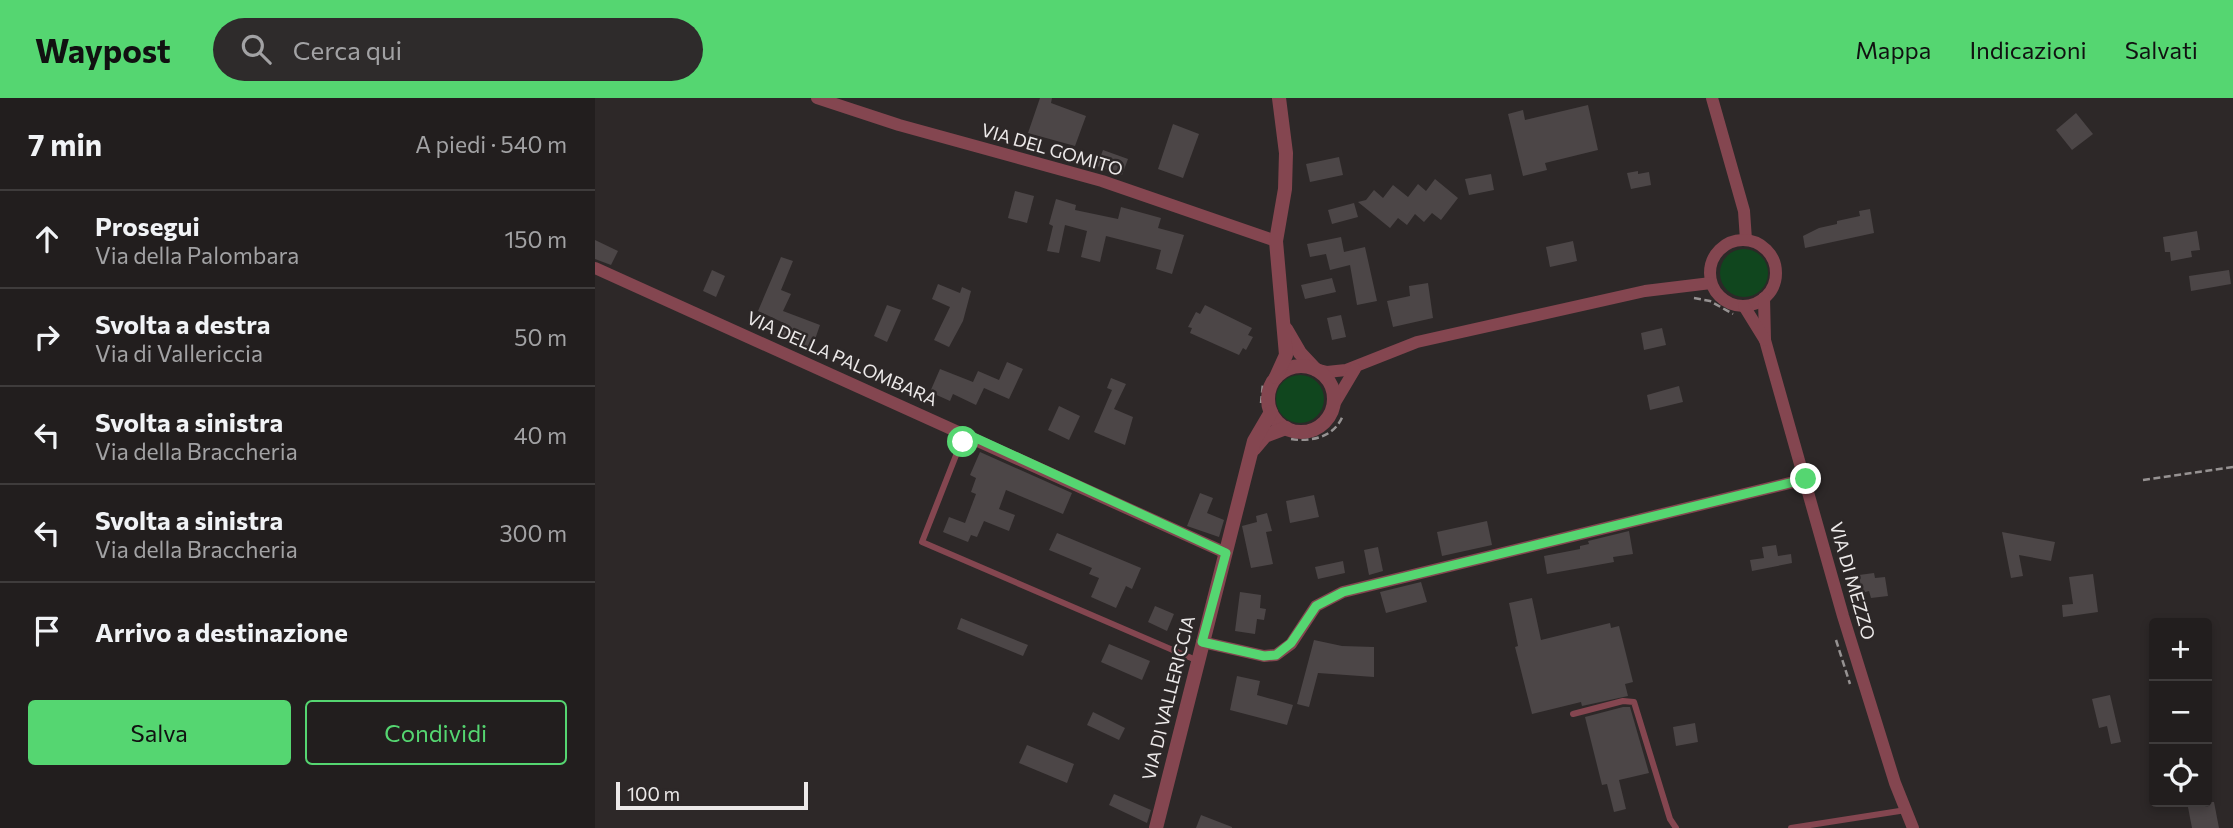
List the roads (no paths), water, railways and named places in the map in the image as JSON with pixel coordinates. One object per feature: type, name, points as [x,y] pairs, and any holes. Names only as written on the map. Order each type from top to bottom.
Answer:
[{"type":"street","name":"VIA DEL GOMITO","points":[[817,98],[899,125],[1102,181],[1276,241]]},
{"type":"street","name":"VIA DI VALLERICCIA","points":[[1156,828],[1196,660],[1250,456],[1258,430],[1271,412],[1268,394],[1270,377],[1286,355],[1276,241],[1285,189],[1286,153],[1279,98]]},
{"type":"street","points":[[1711,98],[1744,211],[1746,240]]},
{"type":"street","points":[[1746,240],[1762,245],[1773,258],[1776,280],[1764,298],[1741,310],[1724,300],[1711,283],[1710,272],[1717,252],[1725,245],[1746,240]]},
{"type":"street","name":"VIA DELLA PALOMBARA","points":[[595,268],[1226,553]]},
{"type":"street","points":[[1270,377],[1296,366],[1336,372],[1417,342],[1646,291],[1711,283]]},
{"type":"street","name":"VIA DI MEZZO","points":[[1764,298],[1765,340],[1843,616],[1895,783],[1913,828]]},
{"type":"street","name":"VIA DI MEZZO","points":[[1741,310],[1765,340]]},
{"type":"street","name":"VIA DI VALLERICCIA","points":[[1284,325],[1300,353],[1330,384],[1338,409]]},
{"type":"street","points":[[1250,456],[1265,436],[1318,427],[1338,409],[1348,376],[1358,366]]},
{"type":"street","points":[[1271,412],[1287,433]]},
{"type":"street","points":[[1202,642],[1264,656],[1276,655],[1291,643],[1316,606],[1343,592],[1806,479]]},
{"type":"lane","points":[[965,433],[922,542],[1196,660]]},
{"type":"lane","points":[[1573,714],[1623,701],[1634,702],[1670,819],[1676,828]]},
{"type":"lane","points":[[1791,828],[1908,810]]}]
